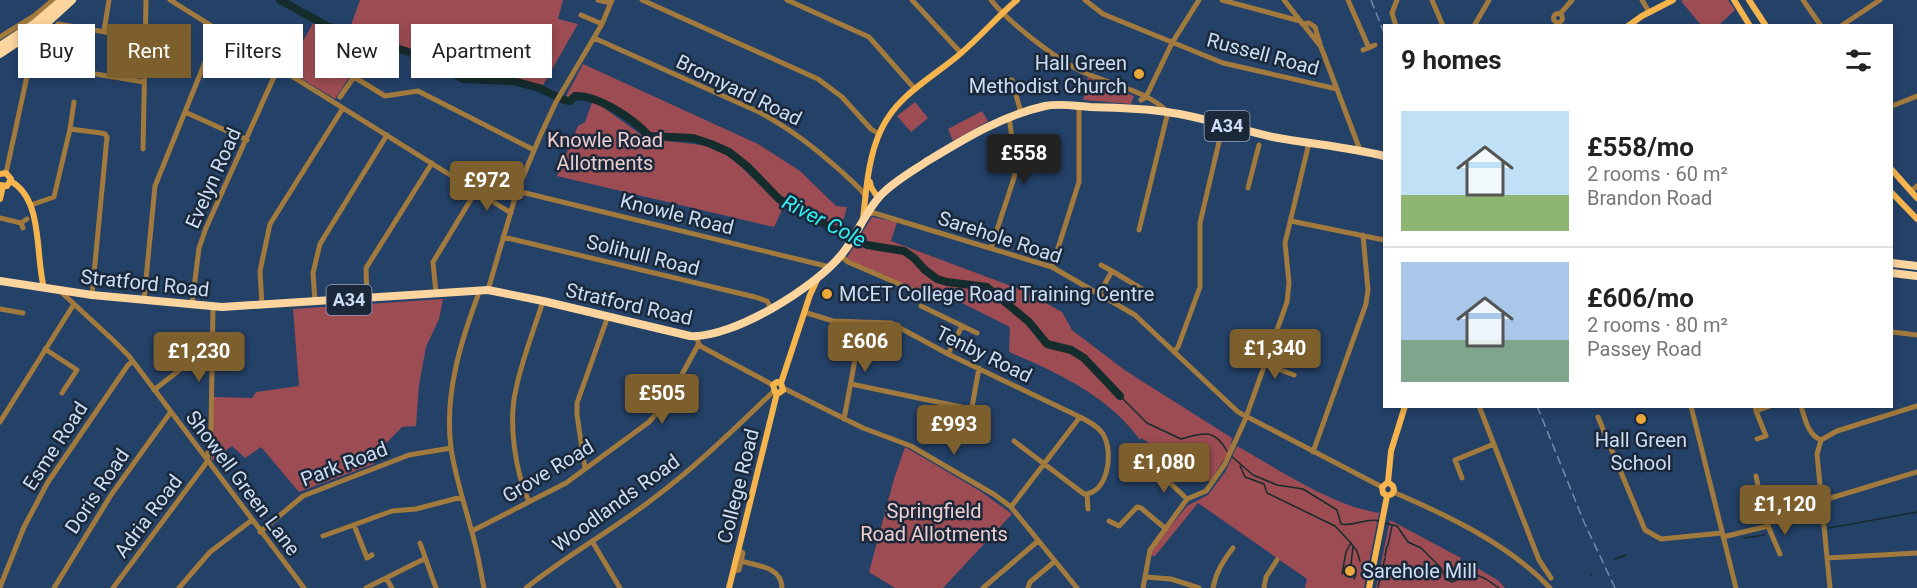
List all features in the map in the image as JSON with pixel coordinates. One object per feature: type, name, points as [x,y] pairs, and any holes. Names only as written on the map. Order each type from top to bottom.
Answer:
[{"type":"highway","points":[[0,46],[35,23],[63,0]]},
{"type":"highway","points":[[0,54],[43,26],[72,0]]},
{"type":"highway","name":"Stratford Road","points":[[0,281],[92,296],[213,307],[262,306],[484,290],[608,316],[697,341],[725,331],[771,308],[819,277],[851,242],[878,198],[903,177],[987,126],[1045,106],[1144,103],[1168,112],[1223,125],[1383,156]]},
{"type":"highway","points":[[1893,263],[1917,266]]},
{"type":"highway","points":[[1893,273],[1917,276]]},
{"type":"main road","points":[[862,224],[870,172],[879,134],[886,121],[900,101],[914,88],[961,53],[1017,0]]},
{"type":"main road","points":[[1631,24],[1673,0]]},
{"type":"main road","points":[[1734,0],[1749,24]]},
{"type":"main road","points":[[1749,0],[1765,24]]},
{"type":"main road","points":[[1893,171],[1917,198]]},
{"type":"main road","points":[[870,172],[871,187],[878,198]]},
{"type":"main road","points":[[0,199],[1,186],[8,185],[10,181],[9,175],[3,173]]},
{"type":"main road","points":[[10,181],[25,192],[31,205],[44,288]]},
{"type":"main road","points":[[1893,194],[1917,219]]},
{"type":"main road","name":"College Road","points":[[729,588],[778,388],[813,285],[819,277]]},
{"type":"main road","points":[[1390,494],[1383,493],[1391,451],[1404,408]]},
{"type":"main road","points":[[1370,588],[1384,517],[1393,486],[1385,484]]},
{"type":"street","points":[[0,37],[34,16],[53,0]]},
{"type":"street","points":[[104,31],[109,0]]},
{"type":"street","points":[[146,0],[146,24]]},
{"type":"street","points":[[170,0],[208,24]]},
{"type":"street","points":[[484,588],[451,448],[452,390],[456,363],[503,237],[517,191],[534,150],[556,102],[602,24],[611,2],[598,0]]},
{"type":"street","points":[[642,0],[818,79],[842,97],[871,129],[879,134]]},
{"type":"street","points":[[787,0],[869,37],[914,88]]},
{"type":"street","points":[[912,0],[961,53]]},
{"type":"street","points":[[991,0],[1002,13],[1079,70],[1136,92],[1144,103],[1168,112],[1140,230]]},
{"type":"street","name":"Russell Road","points":[[1085,0],[1103,14],[1223,63],[1337,89]]},
{"type":"street","points":[[1144,103],[1172,43],[1199,0]]},
{"type":"street","points":[[1222,0],[1301,22]]},
{"type":"street","points":[[1284,0],[1321,47],[1360,150]]},
{"type":"street","points":[[1348,0],[1369,48]]},
{"type":"street","points":[[1395,24],[1392,13],[1397,0]]},
{"type":"street","points":[[1432,0],[1442,24]]},
{"type":"street","points":[[1475,24],[1489,0]]},
{"type":"street","points":[[1557,20],[1572,0]]},
{"type":"street","points":[[1642,0],[1649,12]]},
{"type":"street","points":[[1803,0],[1820,24]]},
{"type":"street","points":[[1844,24],[1880,0]]},
{"type":"street","points":[[581,15],[602,24]]},
{"type":"street","points":[[65,17],[61,24],[107,32]]},
{"type":"street","name":"Bromyard Road","points":[[594,38],[759,112],[785,126],[814,147],[866,197]]},
{"type":"street","points":[[144,300],[155,186],[203,67]]},
{"type":"street","points":[[95,74],[144,82]]},
{"type":"street","points":[[3,173],[25,78]]},
{"type":"street","points":[[143,149],[144,78]]},
{"type":"street","name":"Evelyn Road","points":[[192,304],[199,248],[206,228],[274,78]]},
{"type":"street","points":[[294,78],[511,213]]},
{"type":"street","points":[[340,97],[354,78],[385,96],[418,91],[534,150]]},
{"type":"street","points":[[1007,81],[1012,80],[1021,113]]},
{"type":"street","points":[[1893,106],[1917,96]]},
{"type":"street","points":[[31,205],[54,197],[74,102]]},
{"type":"street","points":[[1052,267],[1079,182],[1078,106]]},
{"type":"street","points":[[262,306],[260,271],[270,224],[343,108]]},
{"type":"street","points":[[185,112],[247,140]]},
{"type":"street","points":[[992,248],[1016,165],[1009,117]]},
{"type":"street","points":[[1174,352],[1178,347],[1200,287],[1200,223],[1223,125]]},
{"type":"street","points":[[70,129],[101,133],[107,137],[92,296]]},
{"type":"street","points":[[315,302],[313,273],[320,244],[387,135]]},
{"type":"street","points":[[1143,588],[1150,550],[1187,499],[1197,496],[1211,486],[1225,464],[1265,364],[1287,302],[1289,283],[1285,243],[1309,143]]},
{"type":"street","points":[[1248,188],[1258,145]]},
{"type":"street","points":[[367,299],[366,268],[432,163]]},
{"type":"street","points":[[858,187],[863,187],[868,183]]},
{"type":"street","points":[[1911,191],[1917,186]]},
{"type":"street","points":[[436,293],[434,261],[476,191]]},
{"type":"street","name":"Knowle Road","points":[[517,191],[830,267]]},
{"type":"street","name":"Sarehole Road","points":[[868,214],[874,213],[1052,267],[1135,315],[1238,412],[1313,452],[1385,484]]},
{"type":"street","points":[[0,218],[24,223]]},
{"type":"street","points":[[1290,221],[1383,240]]},
{"type":"street","points":[[1313,452],[1366,304],[1368,290],[1363,235]]},
{"type":"street","name":"Solihull Road","points":[[503,237],[755,297],[767,301],[771,308]]},
{"type":"street","points":[[840,256],[914,290]]},
{"type":"street","points":[[1101,265],[1142,289]]},
{"type":"street","points":[[1099,294],[1112,271]]},
{"type":"street","name":"Showell Green Lane","points":[[60,291],[114,341],[132,362],[304,588]]},
{"type":"street","points":[[529,502],[521,480],[516,454],[515,391],[543,301]]},
{"type":"street","points":[[0,422],[74,304]]},
{"type":"street","points":[[921,306],[977,333]]},
{"type":"street","points":[[207,462],[212,430],[213,307]]},
{"type":"street","points":[[0,309],[23,313]]},
{"type":"street","points":[[942,316],[945,310]]},
{"type":"street","name":"Tenby Road","points":[[804,312],[833,321],[891,322],[948,354],[1080,417],[1099,429],[1109,451],[1108,464],[1103,478],[1095,490],[1088,494]]},
{"type":"street","points":[[585,469],[577,403],[608,316]]},
{"type":"street","points":[[844,419],[862,322]]},
{"type":"street","points":[[948,354],[962,326]]},
{"type":"street","points":[[1893,332],[1917,335]]},
{"type":"street","points":[[697,341],[778,388],[844,419],[911,446],[984,487],[1011,507],[1077,588]]},
{"type":"street","name":"Grove Road","points":[[472,531],[566,483],[649,422],[668,400],[697,341]]},
{"type":"street","points":[[45,349],[77,370],[62,393]]},
{"type":"street","name":"Esme Road","points":[[0,587],[24,527],[48,482],[132,362]]},
{"type":"street","points":[[1265,364],[1293,375]]},
{"type":"street","points":[[154,390],[182,368],[211,368]]},
{"type":"street","points":[[967,435],[979,368]]},
{"type":"street","points":[[851,384],[971,409]]},
{"type":"street","name":"Woodlands Road","points":[[526,588],[559,562],[627,518],[671,485],[778,388]]},
{"type":"street","points":[[1830,588],[1817,450],[1821,440],[1837,431],[1917,406]]},
{"type":"street","points":[[1480,408],[1539,560],[1551,578]]},
{"type":"street","points":[[1691,408],[1736,588]]},
{"type":"street","points":[[1802,408],[1807,426],[1816,438],[1821,440]]},
{"type":"street","points":[[1756,409],[1768,436],[1757,439]]},
{"type":"street","name":"Doris Road","points":[[54,588],[104,504],[170,413]]},
{"type":"street","points":[[1011,507],[1080,417]]},
{"type":"street","points":[[1598,417],[1645,530],[1661,539],[1723,535],[1768,526]]},
{"type":"street","points":[[1014,441],[1078,491],[1088,494],[1088,509]]},
{"type":"street","points":[[1448,462],[1494,444]]},
{"type":"street","points":[[200,452],[209,448]]},
{"type":"street","name":"Park Road","points":[[260,532],[303,496],[409,455],[451,448]]},
{"type":"street","points":[[1455,460],[1462,478]]},
{"type":"street","name":"Adria Road","points":[[113,588],[207,462]]},
{"type":"street","points":[[1821,501],[1917,472]]},
{"type":"street","points":[[1152,474],[1167,481],[1187,499]]},
{"type":"street","points":[[1758,478],[1761,499],[1769,518],[1768,526],[1780,554]]},
{"type":"street","points":[[1390,494],[1481,535],[1531,569],[1550,588]]},
{"type":"street","points":[[323,537],[392,511],[416,509],[462,497]]},
{"type":"street","points":[[1109,521],[1119,526],[1137,507],[1166,529]]},
{"type":"street","points":[[179,588],[210,552],[252,520]]},
{"type":"street","points":[[354,525],[367,558],[372,555]]},
{"type":"street","points":[[592,541],[620,588]]},
{"type":"street","points":[[983,588],[1038,541]]},
{"type":"street","points":[[420,543],[436,588]]},
{"type":"street","points":[[1214,588],[1216,574],[1233,548]]},
{"type":"street","points":[[734,571],[738,571],[741,561],[743,551],[739,550]]},
{"type":"street","points":[[1827,558],[1917,553]]},
{"type":"street","points":[[366,588],[426,560]]},
{"type":"street","points":[[1264,588],[1266,577],[1277,560]]},
{"type":"street","points":[[1531,569],[1539,560]]},
{"type":"street","points":[[741,561],[775,572],[780,576],[782,588]]},
{"type":"street","points":[[1028,588],[1030,582],[1054,562]]},
{"type":"street","points":[[1146,577],[1160,577],[1199,588]]},
{"type":"street","points":[[386,578],[392,588]]},
{"type":"green space","points":[[360,0],[563,0],[558,19],[578,24],[552,69],[552,24],[411,24],[411,52],[399,48],[399,24],[351,24]]},
{"type":"green space","points":[[1728,0],[1735,10],[1720,24],[1700,24],[1681,1]]},
{"type":"green space","points":[[314,22],[320,24],[315,24],[315,78],[349,78],[335,99],[301,78],[303,78],[303,40]]},
{"type":"green space","points":[[583,64],[758,144],[800,171],[836,206],[847,207],[840,232],[779,199],[748,167],[729,152],[693,138],[649,136],[634,122],[595,99],[575,96],[570,101],[564,100]]},
{"type":"green space","points":[[1088,77],[1134,96],[1131,104],[1083,100]]},
{"type":"green space","points":[[463,78],[547,78],[543,85],[502,79]]},
{"type":"green space","name":"Knowle Road Allotments","points":[[593,100],[647,139],[712,147],[728,154],[783,208],[774,227],[557,176],[578,126],[585,122]]},
{"type":"green space","points":[[915,102],[928,118],[911,132],[897,116]]},
{"type":"green space","points":[[982,111],[988,121],[953,141],[948,129]]},
{"type":"green space","points":[[872,217],[897,222],[891,241],[1022,290],[1062,312],[1072,330],[1126,371],[1232,438],[1230,450],[1210,482],[1141,438],[1140,440],[1114,411],[1081,387],[1009,352],[1010,328],[1008,326],[962,303],[927,289],[914,288],[846,259]]},
{"type":"green space","points":[[443,299],[439,319],[426,347],[419,385],[416,426],[402,427],[373,457],[374,464],[299,492],[261,447],[245,458],[232,446],[211,461],[214,397],[252,398],[256,392],[299,386],[293,309]]},
{"type":"green space","points":[[1237,446],[1324,495],[1342,503],[1379,513],[1364,588],[1305,588],[1307,579],[1198,503],[1155,556],[1150,555],[1156,544],[1187,506],[1208,495],[1226,471]]},
{"type":"green space","name":"Springfield Road Allotments","points":[[905,447],[980,491],[1012,514],[943,588],[895,588],[869,572]]},
{"type":"green space","points":[[1390,520],[1461,558],[1457,568],[1465,571],[1469,563],[1499,581],[1505,588],[1376,588]]},
{"type":"waterway","name":"River Cole","points":[[280,0],[327,26],[424,57],[463,79],[513,81],[539,88],[570,101],[575,96],[594,99],[615,109],[649,136],[693,138],[729,152],[748,167],[779,199],[834,229],[867,245],[904,251],[937,279],[987,287],[1029,322],[1047,344],[1071,350],[1084,358],[1120,396]]},
{"type":"waterway","name":"River Cole","points":[[1120,396],[1147,423],[1181,439],[1202,434],[1213,436],[1227,451]]},
{"type":"waterway","name":"River Cole","points":[[1230,455],[1253,475],[1277,485],[1303,489],[1337,510],[1341,524],[1380,521]]},
{"type":"waterway","points":[[1240,466],[1245,477],[1264,484],[1267,493],[1335,526],[1351,543],[1346,552],[1342,574]]},
{"type":"waterway","points":[[1829,528],[1917,512]]},
{"type":"waterway","name":"River Cole","points":[[1384,523],[1397,526],[1408,542],[1421,548],[1441,568],[1446,579],[1452,582],[1472,573],[1499,588]]},
{"type":"waterway","points":[[1388,545],[1392,526]]},
{"type":"waterway","points":[[1744,538],[1765,535]]},
{"type":"waterway","points":[[1351,543],[1353,546],[1351,565]]},
{"type":"waterway","points":[[1353,546],[1360,561]]},
{"type":"waterway","points":[[1385,556],[1387,546]]},
{"type":"waterway","points":[[1615,559],[1626,555]]},
{"type":"waterway","points":[[1378,587],[1385,558]]},
{"type":"waterway","points":[[1354,579],[1356,575]]},
{"type":"railway","points":[[1371,0],[1383,30]]},
{"type":"railway","points":[[1538,408],[1584,522],[1615,588]]},
{"type":"place","name":"Hall Green Methodist Church","points":[[1139,74]]},
{"type":"place","name":"MCET College Road Training Centre","points":[[827,294]]},
{"type":"place","name":"Hall Green School","points":[[1641,419]]},
{"type":"place","name":"Sarehole Mill","points":[[1350,571]]}]
